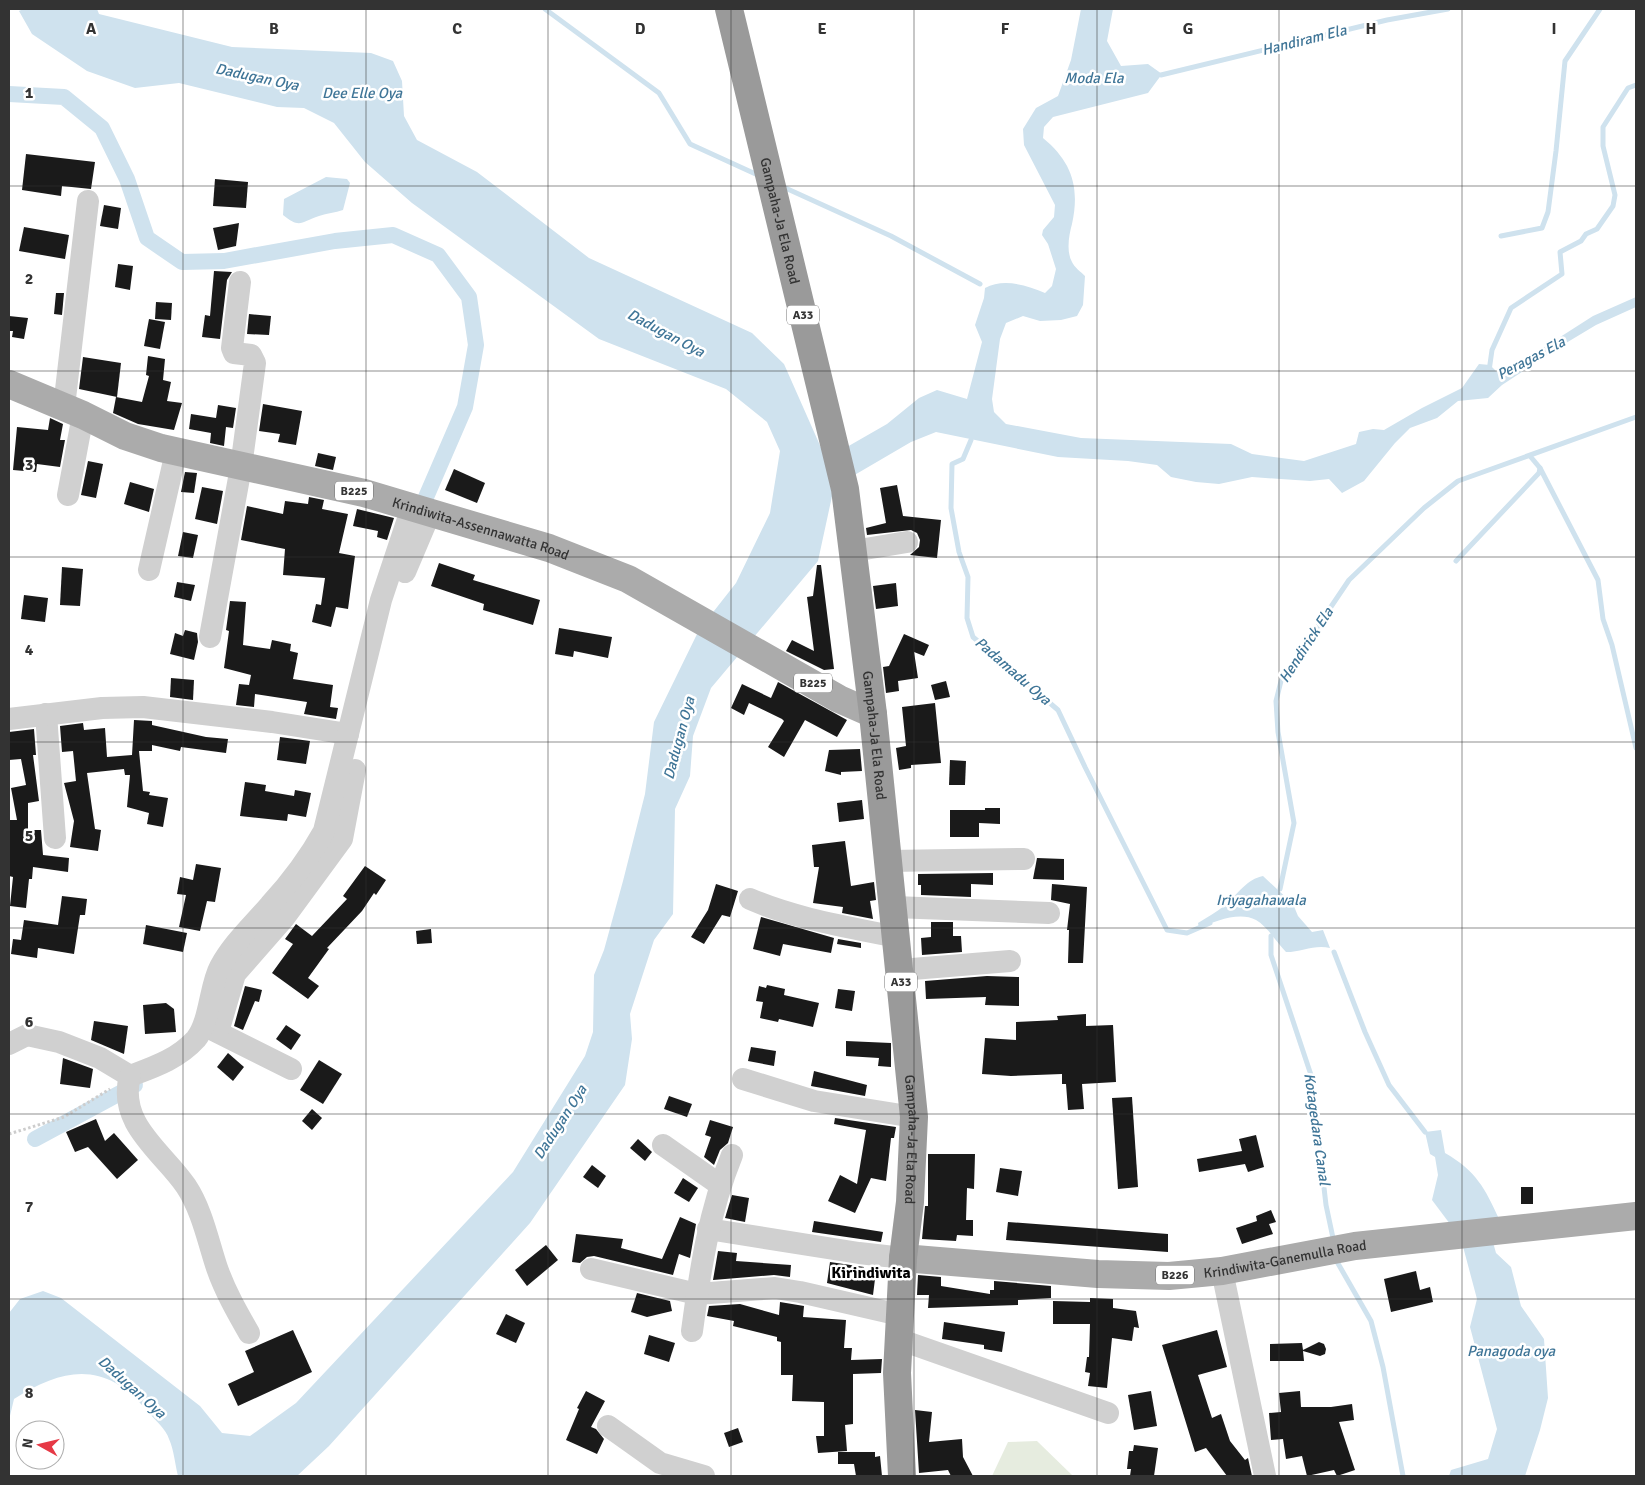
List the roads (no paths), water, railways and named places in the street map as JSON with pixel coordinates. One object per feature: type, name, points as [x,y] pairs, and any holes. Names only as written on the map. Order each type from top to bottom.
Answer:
[{"type":"highway","name":"Gampaha-Ja Ela Road","points":[[728,9],[844,489],[873,714],[914,1117],[910,1202],[903,1258],[897,1373],[902,1476]]},
{"type":"main road","name":"Krindiwita-Assennawatta Road","points":[[9,384],[74,411],[125,436],[176,452],[364,493],[549,548],[628,579],[839,699],[873,714]]},
{"type":"main road","name":"Krindiwita-Ganemulla Road","points":[[903,1258],[1098,1274],[1169,1276],[1222,1271],[1355,1246],[1636,1216]]},
{"type":"street","points":[[68,495],[88,201]]},
{"type":"street","points":[[210,637],[241,467],[256,363],[251,355],[234,353],[232,348],[240,282]]},
{"type":"street","points":[[149,570],[176,452]]},
{"type":"street","points":[[210,1028],[211,1000],[219,968],[238,940],[272,903],[312,853],[324,831],[342,764],[380,600],[421,510]]},
{"type":"street","points":[[130,1076],[177,1056],[197,1037],[210,1028],[235,974],[284,918],[342,840],[385,626],[421,510]]},
{"type":"street","points":[[852,551],[907,542]]},
{"type":"street","points":[[9,719],[102,708],[143,707],[272,722],[348,734]]},
{"type":"street","points":[[46,714],[56,838]]},
{"type":"street","points":[[889,861],[1024,859]]},
{"type":"street","points":[[750,899],[765,906],[841,926],[897,937]]},
{"type":"street","points":[[894,908],[1049,913]]},
{"type":"street","points":[[900,970],[1010,961]]},
{"type":"street","points":[[210,1028],[291,1069]]},
{"type":"street","points":[[9,1044],[27,1035],[59,1042],[100,1058],[130,1076]]},
{"type":"street","points":[[130,1076],[128,1103],[143,1137],[186,1187],[207,1234],[218,1270],[232,1303],[249,1333]]},
{"type":"street","points":[[743,1079],[814,1100],[914,1117]]},
{"type":"street","points":[[663,1145],[720,1185]]},
{"type":"street","points":[[692,1331],[708,1229],[720,1185],[732,1155]]},
{"type":"street","points":[[708,1229],[859,1253],[903,1258]]},
{"type":"street","points":[[592,1269],[697,1294],[775,1288],[800,1292],[899,1327],[1108,1413]]},
{"type":"street","points":[[1222,1271],[1264,1476]]},
{"type":"street","points":[[608,1426],[660,1463],[704,1476]]},
{"type":"water","name":"Dee Elle Oya","points":[[23,9],[97,9],[99,14],[232,47],[371,53],[393,61],[402,81],[404,116],[417,140],[477,172],[589,258],[752,333],[784,364],[826,459],[887,424],[919,398],[937,390],[967,399],[982,342],[975,325],[984,298],[985,288],[999,283],[1007,283],[1031,287],[1045,293],[1052,286],[1056,269],[1048,244],[1042,235],[1043,230],[1054,217],[1055,205],[1024,145],[1023,129],[1036,108],[1058,96],[1071,60],[1081,9],[1113,9],[1107,41],[1121,66],[1148,64],[1162,74],[1148,93],[1053,117],[1044,127],[1043,138],[1061,156],[1067,166],[1074,187],[1074,211],[1069,248],[1073,264],[1085,276],[1083,305],[1077,316],[1061,320],[1040,321],[1023,316],[1006,323],[1000,339],[992,399],[994,412],[1006,424],[1081,438],[1231,444],[1252,454],[1304,461],[1356,444],[1359,432],[1373,429],[1384,430],[1462,388],[1479,364],[1490,365],[1497,372],[1543,348],[1593,316],[1636,297],[1636,307],[1596,325],[1566,343],[1502,385],[1488,398],[1458,401],[1437,418],[1410,428],[1364,481],[1342,493],[1329,479],[1310,481],[1252,477],[1219,484],[1196,482],[1171,477],[1157,465],[1128,461],[1058,457],[936,432],[911,442],[834,487],[818,561],[711,688],[693,736],[690,776],[675,809],[673,914],[654,940],[630,1014],[632,1039],[625,1085],[530,1223],[329,1446],[297,1476],[178,1476],[171,1443],[163,1428],[133,1395],[117,1384],[101,1377],[85,1374],[68,1375],[33,1388],[14,1399],[9,1420],[9,1313],[20,1299],[43,1291],[61,1298],[200,1406],[222,1433],[250,1436],[296,1403],[513,1172],[585,1056],[593,1032],[594,975],[604,950],[645,794],[654,722],[699,630],[736,583],[770,513],[780,451],[767,422],[726,389],[599,339],[412,203],[365,162],[334,123],[304,108],[277,107],[179,83],[135,88],[87,71],[32,34],[19,11]]},
{"type":"water","points":[[326,177],[347,179],[350,183],[343,210],[301,223],[293,222],[283,215],[284,199]]},
{"type":"water","name":"Iriyagahawala","points":[[1263,876],[1293,904],[1298,916],[1312,932],[1323,930],[1330,948],[1319,947],[1286,952],[1264,926],[1250,917],[1228,918],[1199,928],[1198,923],[1222,908],[1252,880]]},
{"type":"water","name":"Panagoda oya","points":[[1441,1130],[1445,1153],[1472,1174],[1484,1189],[1494,1208],[1499,1219],[1487,1221],[1496,1253],[1511,1267],[1521,1306],[1544,1339],[1548,1398],[1525,1476],[1449,1476],[1451,1470],[1488,1459],[1497,1429],[1470,1327],[1477,1299],[1457,1224],[1450,1224],[1432,1200],[1438,1175],[1435,1157],[1430,1154],[1425,1132]]},
{"type":"waterway","points":[[545,9],[659,93],[690,144],[760,176]]},
{"type":"waterway","name":"Handiram Ela","points":[[1161,75],[1387,20],[1448,9]]},
{"type":"waterway","points":[[1501,236],[1542,228],[1548,212],[1565,61],[1600,9]]},
{"type":"waterway","name":"Peragas Ela","points":[[1489,371],[1492,350],[1511,308],[1562,274],[1560,252],[1581,241],[1586,234],[1597,229],[1613,206],[1615,195],[1603,146],[1603,127],[1628,88],[1636,85]]},
{"type":"waterway","points":[[9,94],[64,97],[102,128],[127,179],[147,238],[182,262],[224,261],[335,241],[393,235],[438,255],[469,297],[476,345],[465,407],[417,518]]},
{"type":"waterway","points":[[781,186],[891,236],[980,284]]},
{"type":"waterway","name":"Hendirick Ela","points":[[1280,889],[1294,823],[1278,732],[1276,701],[1281,681],[1349,580],[1424,508],[1458,481],[1636,417]]},
{"type":"waterway","name":"Padamadu Oya","points":[[971,440],[963,459],[952,464],[951,508],[959,552],[968,577],[967,618],[973,637],[1058,710],[1167,930],[1187,933],[1210,923]]},
{"type":"waterway","points":[[1530,456],[1540,468],[1598,580],[1603,619],[1612,645],[1636,748]]},
{"type":"waterway","points":[[1456,561],[1539,473],[1540,468]]},
{"type":"waterway","name":"Kotagedara Canal","points":[[1271,936],[1271,955],[1311,1075],[1326,1205],[1333,1238]]},
{"type":"waterway","points":[[1334,952],[1365,1032],[1389,1085],[1425,1132]]},
{"type":"waterway","points":[[35,1139],[135,1085]]},
{"type":"waterway","name":"Kotagedara Canal","points":[[1336,1260],[1371,1321],[1383,1367],[1403,1476]]},
{"type":"district","name":"Kirindiwita","points":[[871,1273]]},
{"type":"water label","name":"Dadugan Oya","points":[[257,77]]},
{"type":"water label","name":"Moda Ela","points":[[1094,78]]},
{"type":"water label","name":"Dadugan Oya","points":[[666,333]]},
{"type":"water label","name":"Dadugan Oya","points":[[679,738]]},
{"type":"water label","name":"Dadugan Oya","points":[[560,1122]]},
{"type":"water label","name":"Dadugan Oya","points":[[132,1387]]}]
